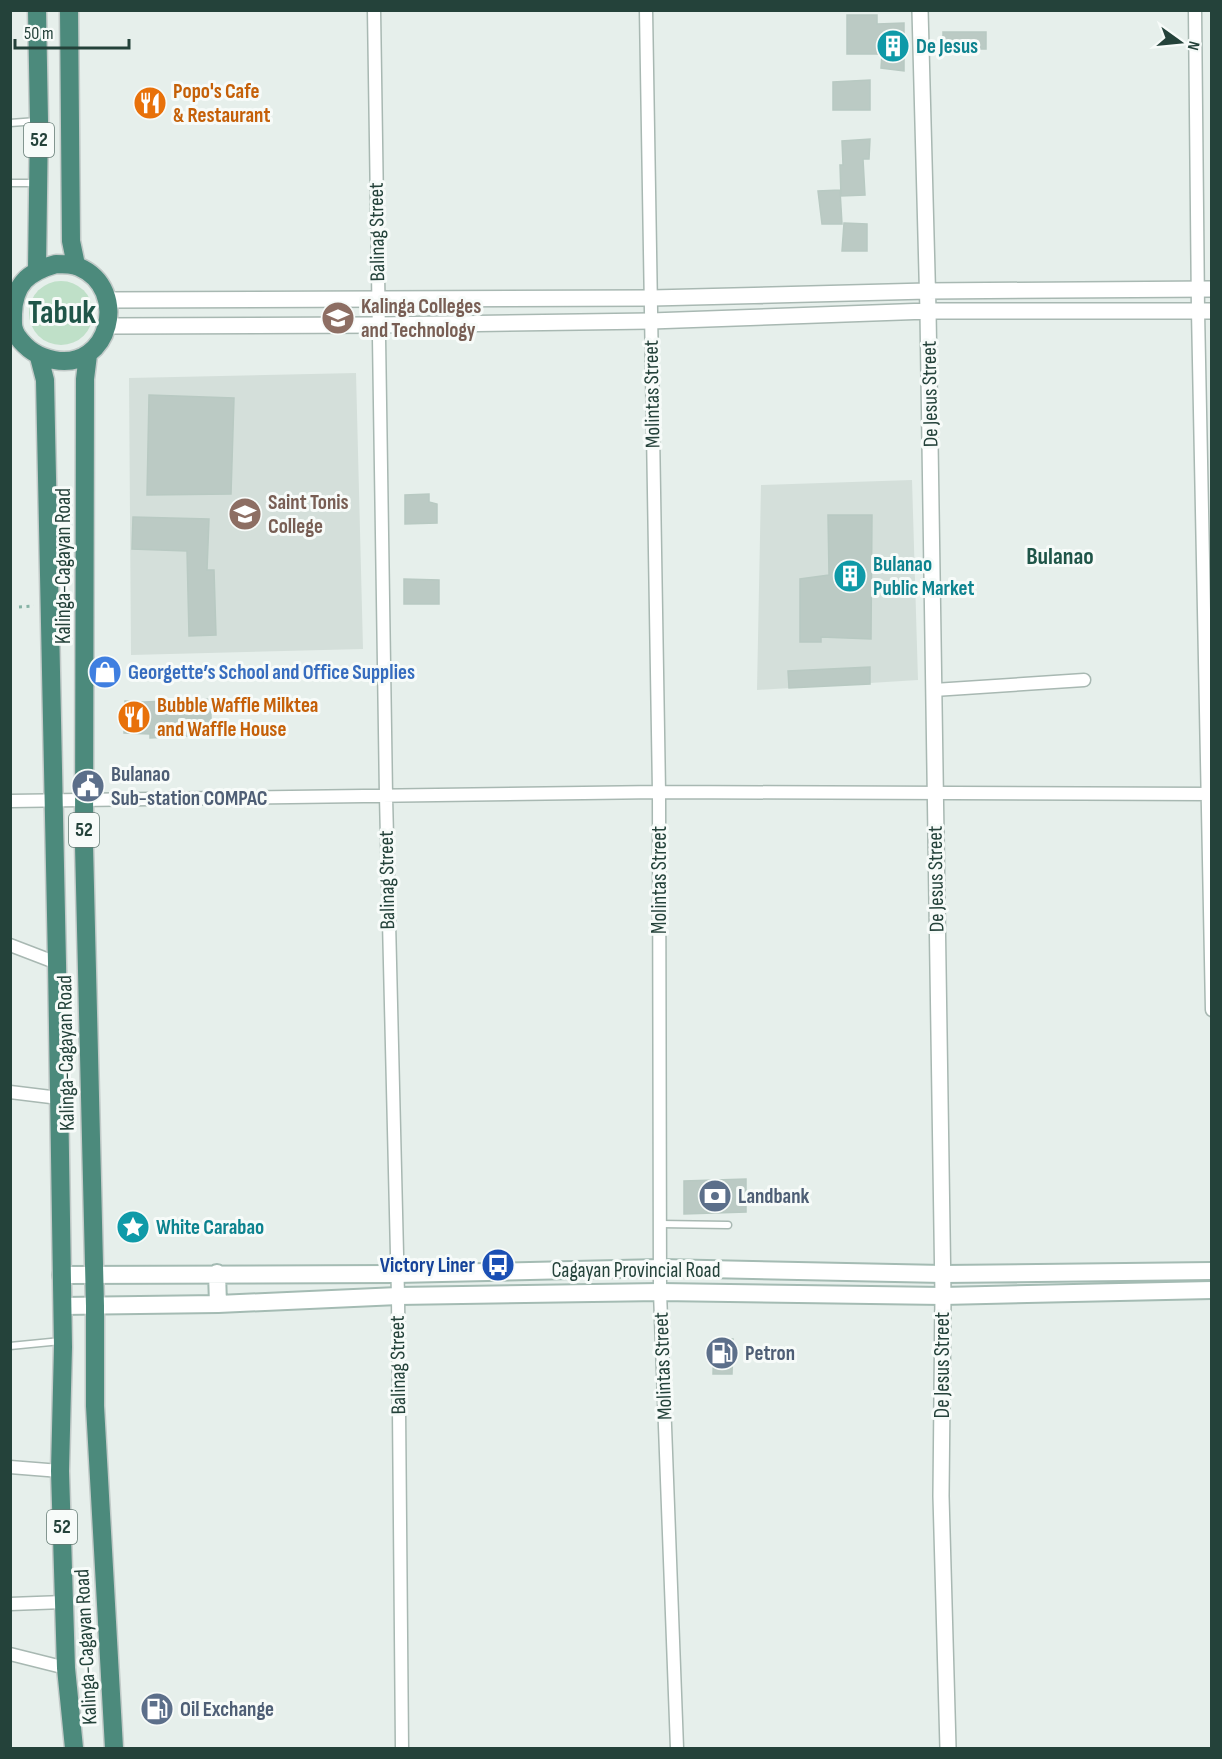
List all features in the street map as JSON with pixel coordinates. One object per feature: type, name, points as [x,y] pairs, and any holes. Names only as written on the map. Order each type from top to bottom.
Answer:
[{"type":"highway","name":"52","points":[[37,10],[39,121],[37,269]]},
{"type":"highway","name":"52","points":[[69,10],[71,241],[76,265]]},
{"type":"highway","points":[[88,355],[63,362],[39,357],[23,344],[12,328],[14,297],[26,278],[37,269],[56,264],[76,265],[87,271],[100,283],[108,300],[108,326]]},
{"type":"highway","name":"52","points":[[88,355],[98,344],[108,326]]},
{"type":"highway","name":"Kalinga-Cagayan Road","points":[[88,355],[85,379],[84,846],[95,1306],[95,1406],[114,1749]]},
{"type":"highway","name":"Kalinga-Cagayan Road","points":[[39,357],[45,380],[54,801],[62,1306],[60,1471],[66,1668],[74,1749]]},
{"type":"main road","name":"Cagayan Provincial Road","points":[[61,1275],[397,1274],[661,1268],[943,1274],[1212,1270]]},
{"type":"main road","points":[[217,1273],[218,1304]]},
{"type":"main road","name":"Cagayan Provincial Road","points":[[62,1306],[218,1304],[398,1296],[660,1292],[943,1296],[1212,1290]]},
{"type":"street","name":"Balinag Street","points":[[374,10],[386,796],[398,1296],[402,1749]]},
{"type":"street","name":"Molintas Street","points":[[646,10],[659,792],[660,1292],[677,1749]]},
{"type":"street","name":"De Jesus Street","points":[[920,10],[928,311],[943,1274],[941,1496],[948,1749]]},
{"type":"street","points":[[1195,10],[1205,311],[1212,1010]]},
{"type":"street","points":[[108,300],[652,298],[927,291],[1204,289]]},
{"type":"street","points":[[108,326],[651,321],[928,311],[1205,311]]},
{"type":"street","points":[[934,690],[1084,680]]},
{"type":"street","points":[[10,801],[659,792],[1210,794]]},
{"type":"street","points":[[10,945],[57,963]]},
{"type":"street","points":[[10,1092],[59,1098]]},
{"type":"street","points":[[10,1467],[60,1471]]},
{"type":"street","points":[[10,1604],[64,1602]]},
{"type":"street","points":[[10,1654],[66,1668]]},
{"type":"lane","points":[[10,123],[39,121]]},
{"type":"lane","points":[[10,183],[39,183]]},
{"type":"lane","points":[[660,1224],[728,1226]]},
{"type":"lane","points":[[10,1347],[62,1341]]},
{"type":"shaded area","name":"Saint Tonis College","points":[[356,373],[363,649],[131,655],[129,378]]},
{"type":"shaded area","name":"Bulanao Public Market","points":[[912,480],[918,680],[757,690],[761,485]]},
{"type":"green space","points":[[55,281],[67,281],[84,290],[91,301],[93,313],[91,325],[84,336],[67,345],[55,345],[43,340],[34,331],[29,319],[29,307],[34,295],[43,286]]},
{"type":"building","points":[[847,15],[877,15],[877,24],[904,23],[904,71],[881,68],[882,54],[847,54]]},
{"type":"building","points":[[943,32],[986,32],[986,49],[943,49]]},
{"type":"building","points":[[870,80],[870,110],[833,110],[833,82]]},
{"type":"building","points":[[870,139],[869,159],[863,159],[865,195],[841,196],[842,141]]},
{"type":"building","points":[[840,190],[842,224],[822,224],[818,191]]},
{"type":"building","points":[[844,223],[867,224],[867,251],[842,251]]},
{"type":"building","points":[[149,395],[234,398],[231,494],[147,495]]},
{"type":"building","points":[[429,494],[429,502],[437,504],[437,523],[405,524],[405,495]]},
{"type":"building","name":"Bulanao Public Market","points":[[828,515],[872,515],[871,639],[821,637],[821,642],[800,642],[800,579],[829,575]]},
{"type":"building","points":[[133,517],[209,519],[207,570],[214,570],[216,635],[189,636],[187,551],[132,549]]},
{"type":"building","points":[[404,579],[439,580],[439,604],[404,604]]},
{"type":"building","points":[[870,667],[870,684],[789,688],[788,671]]},
{"type":"building","points":[[210,699],[212,735],[150,738],[150,734],[124,733],[125,701]]},
{"type":"building","name":"Landbank","points":[[746,1179],[746,1212],[684,1214],[684,1181]]},
{"type":"building","points":[[714,1339],[733,1339],[732,1374],[713,1374]]},
{"type":"place","name":"De Jesus","points":[[893,46]]},
{"type":"place","name":"Popo's Cafe & Restaurant","points":[[150,103]]},
{"type":"place","name":"Kalinga Colleges and Technology","points":[[338,318]]},
{"type":"place","name":"Saint Tonis College","points":[[245,514]]},
{"type":"place","name":"Bulanao Public Market","points":[[850,576]]},
{"type":"place","name":"Georgette’s School and Office Supplies","points":[[105,672]]},
{"type":"place","name":"Bubble Waffle Milktea and Waffle House","points":[[134,717]]},
{"type":"place","name":"Bulanao Sub-station COMPAC","points":[[88,786]]},
{"type":"place","name":"Landbank","points":[[715,1196]]},
{"type":"place","name":"White Carabao","points":[[133,1227]]},
{"type":"place","name":"Victory Liner","points":[[498,1265]]},
{"type":"place","name":"Petron","points":[[722,1353]]},
{"type":"place","name":"Oil Exchange","points":[[157,1709]]},
{"type":"district","name":"Tabuk","points":[[62,313]]},
{"type":"district","name":"Bulanao","points":[[1060,556]]}]
